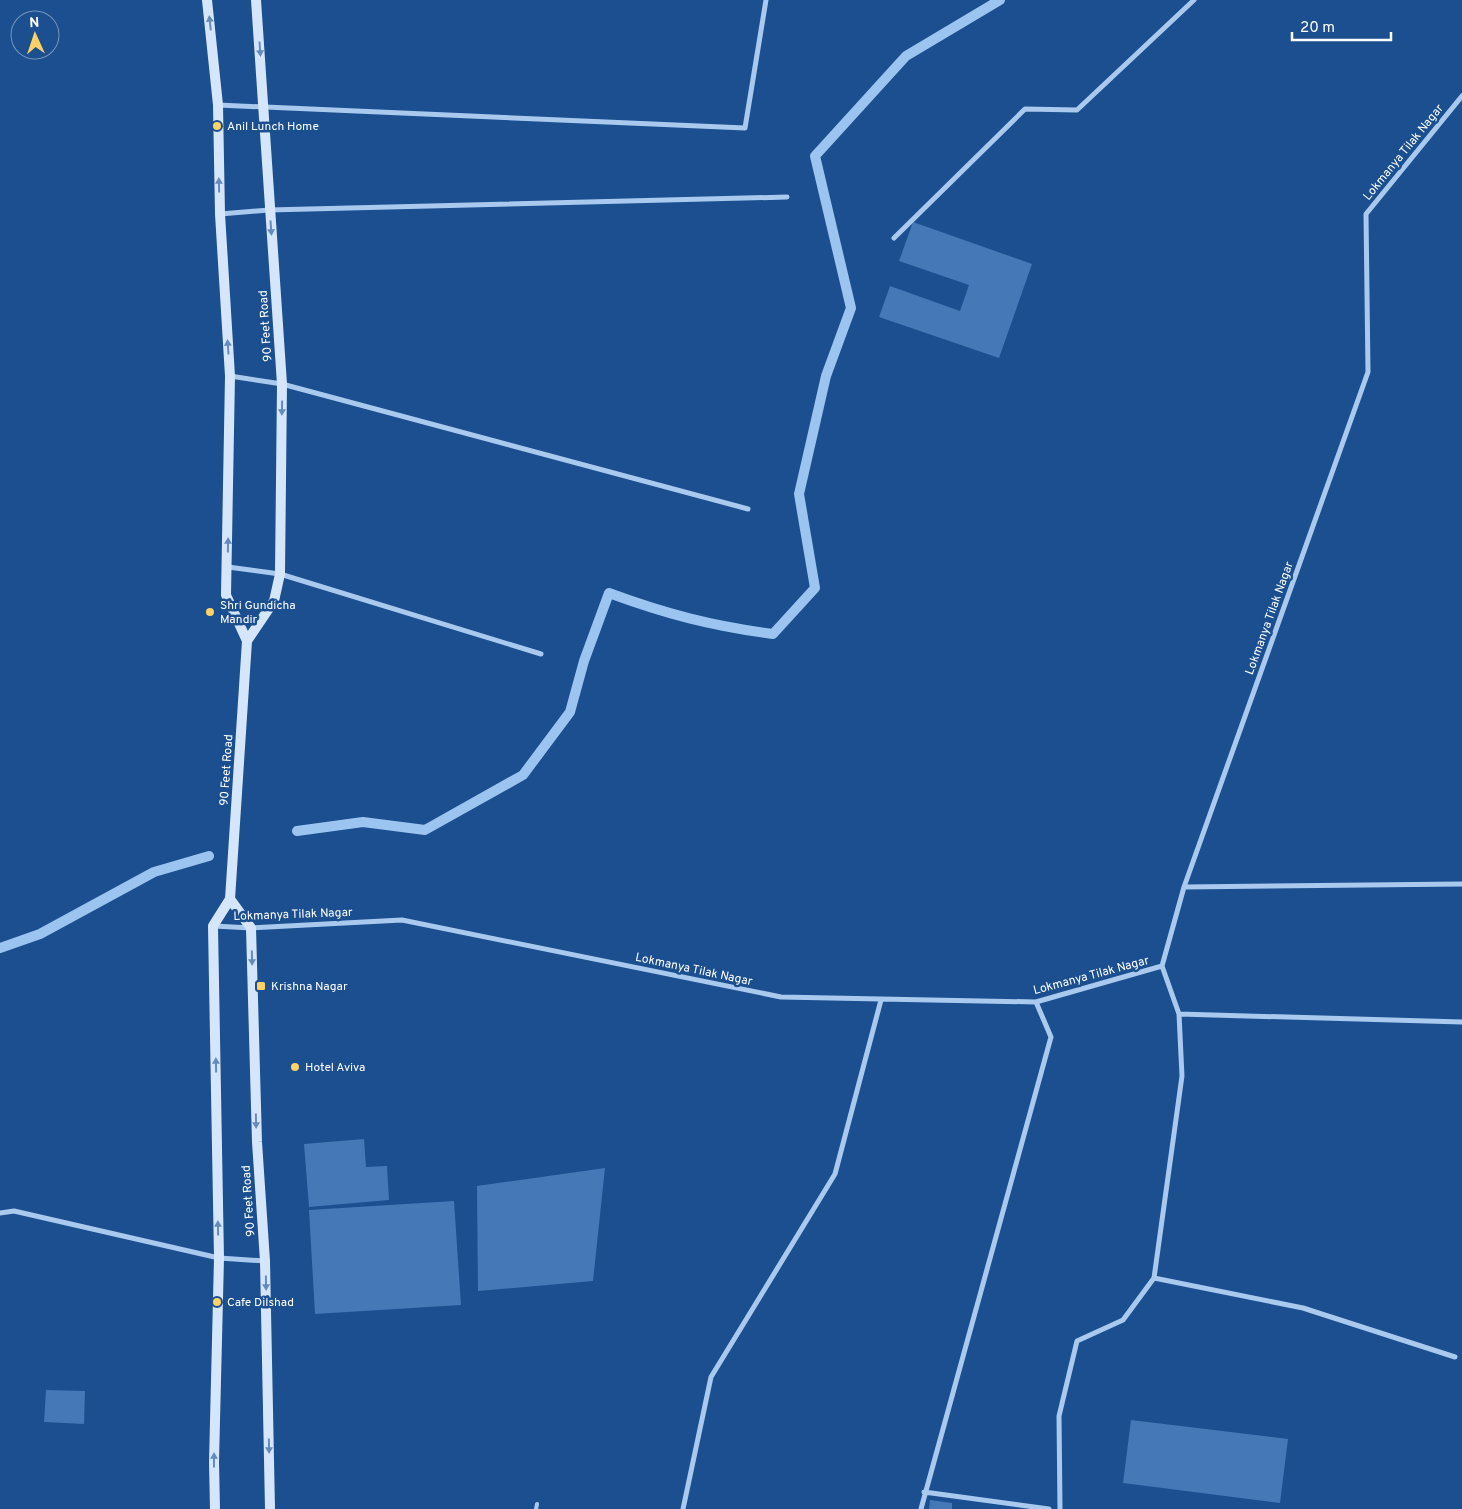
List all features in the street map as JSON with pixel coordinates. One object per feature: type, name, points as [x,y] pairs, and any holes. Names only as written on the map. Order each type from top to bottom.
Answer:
[{"type":"street","name":"90 Feet Road","points":[[208,0],[218,105],[220,214],[230,376],[226,595],[247,642],[230,899],[213,926]]},
{"type":"street","name":"90 Feet Road","points":[[247,642],[274,601],[280,574],[282,384],[256,0]]},
{"type":"street","points":[[218,105],[744,128],[766,0]]},
{"type":"street","points":[[894,238],[1025,108],[1077,110],[1194,0]]},
{"type":"street","name":"Lokmanya Tilak Nagar","points":[[213,926],[251,928],[402,920],[781,997],[1036,1002],[1162,966],[1184,887],[1368,372],[1366,214],[1462,96]]},
{"type":"street","points":[[220,214],[270,210],[787,196]]},
{"type":"street","points":[[230,376],[282,384],[748,509]]},
{"type":"street","points":[[228,567],[280,574],[541,654]]},
{"type":"street","points":[[1184,887],[1462,884]]},
{"type":"street","points":[[230,899],[251,928]]},
{"type":"street","points":[[213,926],[219,1258],[214,1462],[215,1509]]},
{"type":"street","name":"90 Feet Road","points":[[251,928],[257,1142],[265,1261],[270,1509]]},
{"type":"street","points":[[1060,1509],[1059,1416],[1077,1341],[1123,1320],[1154,1278],[1182,1076],[1179,1014],[1162,966]]},
{"type":"street","points":[[682,1509],[711,1377],[835,1174],[881,1000]]},
{"type":"street","points":[[921,1509],[924,1492],[1051,1037],[1036,1002]]},
{"type":"street","points":[[1179,1014],[1462,1022]]},
{"type":"street","points":[[0,1213],[14,1211],[219,1258],[265,1261]]},
{"type":"street","points":[[1154,1278],[1303,1308],[1455,1357]]},
{"type":"street","points":[[924,1492],[1049,1509]]},
{"type":"building","points":[[913,222],[1032,264],[999,358],[879,317],[890,286],[960,311],[969,285],[899,261]]},
{"type":"building","points":[[364,1139],[366,1167],[387,1166],[389,1200],[309,1207],[304,1144]]},
{"type":"building","points":[[605,1168],[593,1281],[478,1291],[477,1186]]},
{"type":"building","points":[[454,1201],[461,1305],[315,1314],[309,1210]]},
{"type":"building","points":[[46,1390],[85,1391],[84,1424],[44,1422]]},
{"type":"building","points":[[1131,1420],[1288,1439],[1280,1503],[1123,1483]]},
{"type":"building","points":[[930,1500],[952,1503],[952,1509],[929,1509]]},
{"type":"waterway","points":[[297,831],[363,822],[425,830],[523,775],[570,712],[584,661],[609,593],[690,618],[773,634],[815,588],[799,494],[826,376],[851,308],[815,156],[906,56],[1000,0]]},
{"type":"waterway","points":[[0,948],[40,934],[154,872],[209,856]]},
{"type":"place","name":"Anil Lunch Home","points":[[217,126]]},
{"type":"place","name":"Shri Gundicha Mandir","points":[[210,612]]},
{"type":"place","name":"Krishna Nagar","points":[[261,986]]},
{"type":"place","name":"Hotel Aviva","points":[[295,1067]]},
{"type":"place","name":"Cafe Dilshad","points":[[217,1302]]}]
